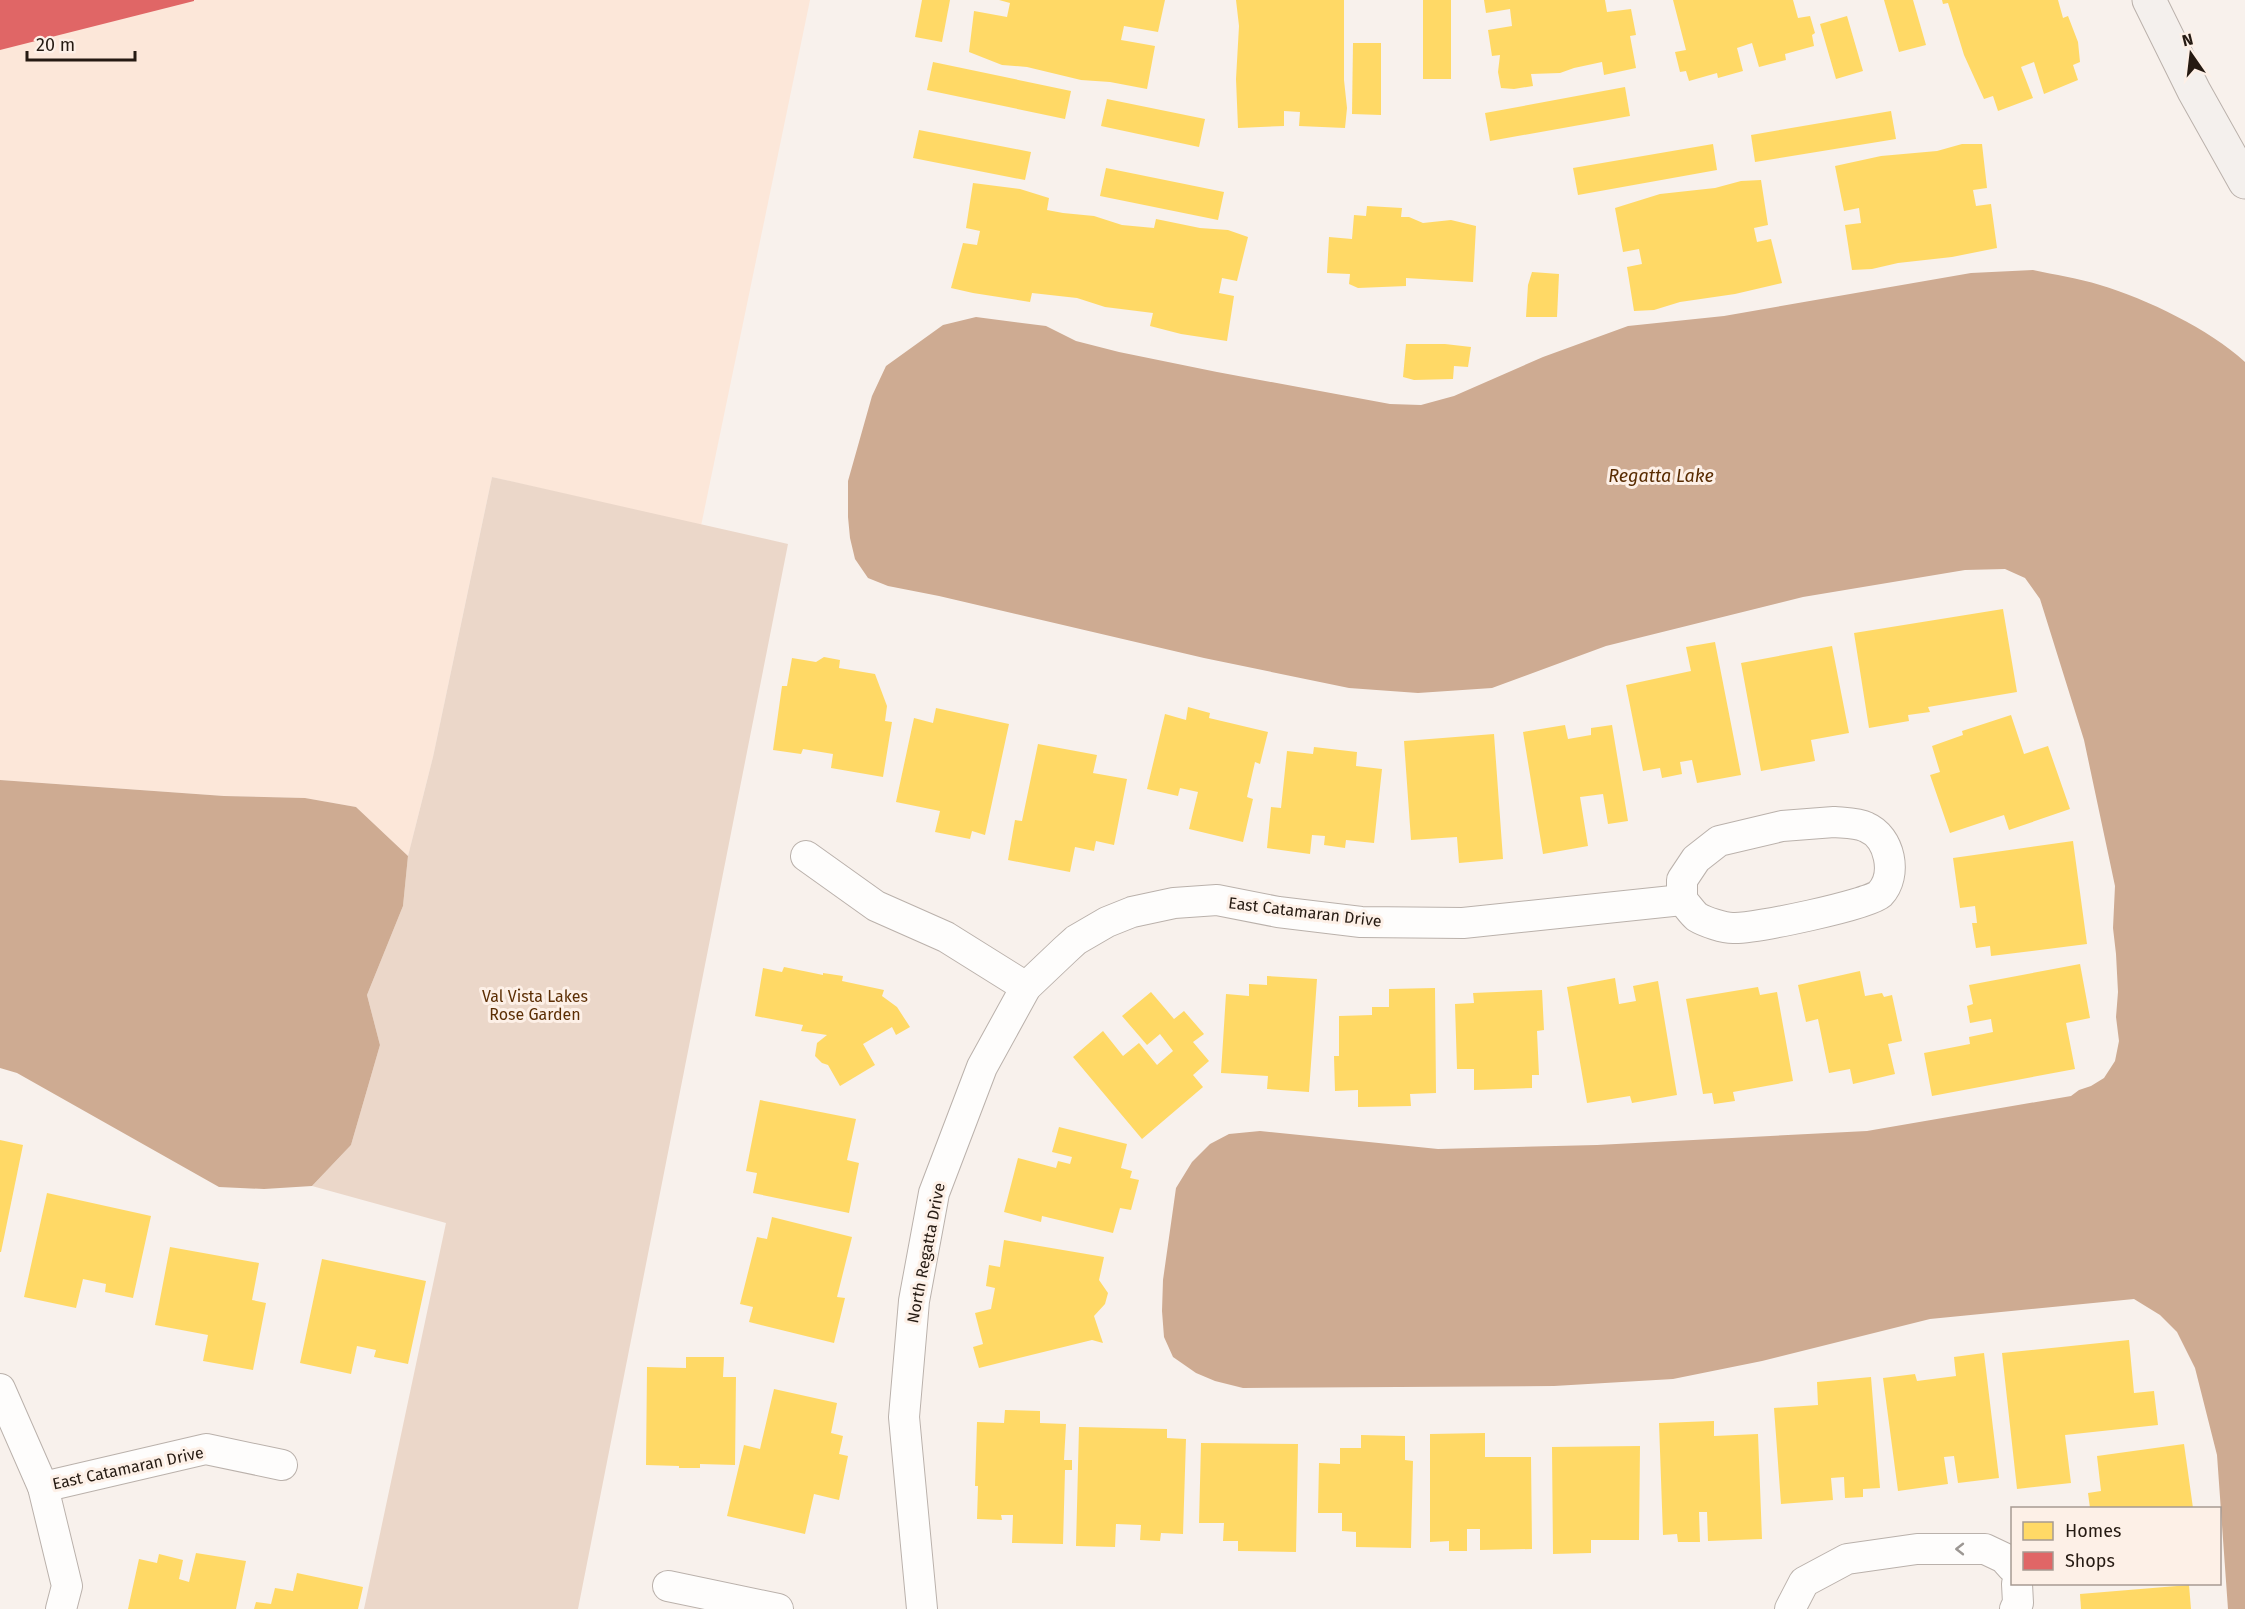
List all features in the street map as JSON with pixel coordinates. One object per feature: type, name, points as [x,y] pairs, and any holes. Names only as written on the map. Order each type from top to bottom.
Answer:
[{"type":"street","points":[[2149,0],[2194,91],[2245,182]]},
{"type":"street","points":[[1834,822],[1866,827],[1882,841],[1890,860],[1889,881],[1879,895],[1835,909],[1764,926],[1731,929],[1698,918],[1682,900],[1682,880],[1696,859],[1719,841],[1782,826],[1834,822]]},
{"type":"street","points":[[806,856],[876,906],[946,937],[1026,987]]},
{"type":"street","name":"East Catamaran Drive","points":[[1026,987],[1076,940],[1107,922],[1132,912],[1174,903],[1217,900],[1278,912],[1361,922],[1463,923],[1682,900]]},
{"type":"street","name":"North Regatta Drive","points":[[922,1609],[904,1417],[914,1301],[934,1193],[981,1067],[1026,987]]},
{"type":"street","name":"East Catamaran Drive","points":[[0,1389],[43,1487],[206,1449],[282,1465]]},
{"type":"street","points":[[43,1487],[67,1586],[61,1609]]},
{"type":"street","points":[[1790,1609],[1804,1582],[1847,1559],[1917,1549],[1985,1549],[2004,1558],[2011,1565]]},
{"type":"street","points":[[2015,1609],[2018,1603],[2017,1585]]},
{"type":"street","points":[[668,1586],[778,1609]]},
{"type":"shaded area","points":[[0,0],[810,0],[701,526],[492,477],[433,757],[408,856],[356,807],[305,798],[224,796],[0,780]]},
{"type":"green space","name":"Val Vista Lakes Rose Garden","points":[[492,477],[788,544],[578,1609],[364,1609],[446,1223],[312,1186],[351,1145],[380,1045],[367,995],[403,906],[408,856],[433,757]]},
{"type":"water","name":"Regatta Lake","points":[[2033,270],[2075,278],[2118,291],[2177,316],[2214,338],[2245,362],[2245,1609],[2228,1609],[2217,1455],[2195,1368],[2177,1332],[2160,1315],[2134,1299],[1930,1319],[1762,1361],[1673,1379],[1554,1386],[1243,1388],[1215,1381],[1196,1373],[1173,1357],[1164,1337],[1163,1280],[1176,1188],[1192,1162],[1210,1144],[1229,1134],[1260,1131],[1438,1149],[1597,1145],[1867,1131],[2071,1096],[2104,1078],[2115,1061],[2119,1041],[2113,928],[2115,886],[2084,740],[2040,599],[2025,578],[2005,569],[1965,570],[1803,597],[1606,646],[1492,688],[1418,693],[1349,688],[1204,658],[888,586],[868,578],[855,559],[850,538],[848,481],[872,396],[886,366],[943,325],[976,317],[1046,326],[1076,341],[1217,372],[1390,404],[1421,405],[1454,396],[1543,357],[1628,326],[1724,316],[1971,273]]},
{"type":"water","points":[[0,780],[224,796],[305,798],[356,807],[408,856],[403,906],[367,995],[380,1045],[351,1145],[312,1186],[264,1189],[219,1187],[17,1073],[0,1068]]},
{"type":"building: Homes","points":[[922,0],[950,0],[942,42],[915,37]]},
{"type":"building: Homes","points":[[999,0],[1165,0],[1158,32],[1124,26],[1121,40],[1155,46],[1147,89],[1110,82],[1081,80],[1027,67],[1002,65],[969,52],[974,11],[1007,17],[1010,3]]},
{"type":"building: Homes","points":[[1236,0],[1344,0],[1344,80],[1347,108],[1345,128],[1299,126],[1300,112],[1284,111],[1284,126],[1238,128],[1236,79],[1239,26]]},
{"type":"building: Homes","points":[[1423,0],[1451,0],[1451,79],[1423,79]]},
{"type":"building: Homes","points":[[1484,0],[1605,0],[1607,12],[1631,9],[1636,35],[1630,36],[1636,68],[1604,75],[1602,62],[1560,73],[1531,74],[1533,86],[1514,89],[1501,88],[1498,72],[1500,55],[1492,56],[1488,30],[1512,26],[1510,9],[1486,13]]},
{"type":"building: Homes","points":[[1673,0],[1793,0],[1798,18],[1810,16],[1815,33],[1812,35],[1814,46],[1785,54],[1786,60],[1759,67],[1752,43],[1737,48],[1743,71],[1718,78],[1717,73],[1689,81],[1686,71],[1680,72],[1675,52],[1686,50]]},
{"type":"building: Homes","points":[[1884,0],[1913,0],[1926,45],[1899,52]]},
{"type":"building: Homes","points":[[1942,0],[2058,0],[2063,18],[2068,16],[2078,42],[2080,62],[2073,65],[2078,80],[2044,94],[2034,62],[2021,67],[2033,98],[1998,111],[1993,96],[1984,99],[1964,55],[1948,3],[1943,4]]},
{"type":"building: Homes","points":[[1847,16],[1863,71],[1836,79],[1820,24]]},
{"type":"building: Homes","points":[[1353,43],[1381,43],[1381,115],[1352,114]]},
{"type":"building: Homes","points":[[933,62],[1071,91],[1065,119],[927,90]]},
{"type":"building: Homes","points":[[1625,87],[1630,116],[1490,141],[1485,113]]},
{"type":"building: Homes","points":[[1107,99],[1205,119],[1199,147],[1101,126]]},
{"type":"building: Homes","points":[[1891,111],[1896,139],[1755,162],[1751,135]]},
{"type":"building: Homes","points":[[919,130],[1031,152],[1025,180],[913,158]]},
{"type":"building: Homes","points":[[1713,144],[1717,170],[1578,195],[1573,168]]},
{"type":"building: Homes","points":[[1962,144],[1982,144],[1987,188],[1973,190],[1976,206],[1991,204],[1997,248],[1952,257],[1852,270],[1845,225],[1861,223],[1859,208],[1844,211],[1835,166],[1881,156],[1937,151]]},
{"type":"building: Homes","points":[[1106,168],[1224,192],[1218,220],[1100,196]]},
{"type":"building: Homes","points":[[1761,180],[1768,225],[1754,228],[1757,242],[1771,239],[1782,283],[1735,294],[1680,302],[1654,310],[1634,311],[1627,267],[1642,264],[1639,249],[1623,252],[1615,208],[1660,194]]},
{"type":"building: Homes","points":[[973,183],[1020,189],[1049,198],[1047,210],[1094,216],[1122,225],[1154,228],[1156,219],[1200,228],[1228,230],[1248,237],[1237,281],[1222,278],[1219,293],[1234,296],[1227,341],[1181,334],[1150,326],[1153,313],[1105,307],[1077,298],[1032,293],[1030,302],[951,288],[963,243],[977,245],[980,231],[966,228]]},
{"type":"building: Homes","points":[[1367,206],[1402,208],[1401,217],[1409,217],[1423,223],[1451,220],[1476,226],[1473,282],[1406,278],[1406,286],[1358,288],[1349,284],[1350,274],[1327,273],[1329,237],[1352,239],[1354,215],[1366,216]]},
{"type":"building: Homes","points":[[1532,272],[1559,274],[1557,317],[1526,317],[1528,285]]},
{"type":"building: Homes","points":[[1406,344],[1471,347],[1468,367],[1454,366],[1453,379],[1414,380],[1403,377]]},
{"type":"building: Homes","points":[[2003,609],[2017,692],[1928,707],[1930,712],[1908,715],[1909,721],[1869,728],[1854,633]]},
{"type":"building: Homes","points":[[1715,642],[1741,775],[1697,783],[1692,760],[1680,762],[1682,774],[1662,778],[1660,768],[1643,771],[1626,685],[1691,671],[1686,647]]},
{"type":"building: Homes","points":[[1832,646],[1849,733],[1811,740],[1815,761],[1761,771],[1741,663]]},
{"type":"building: Homes","points":[[824,657],[840,660],[839,668],[875,674],[887,706],[885,721],[892,722],[883,777],[831,768],[833,754],[803,749],[801,754],[773,750],[782,686],[787,686],[792,658],[816,662]]},
{"type":"building: Homes","points":[[1188,707],[1210,713],[1209,718],[1268,732],[1260,764],[1255,762],[1247,797],[1253,799],[1243,842],[1189,829],[1198,792],[1180,788],[1178,796],[1147,789],[1165,714],[1186,720]]},
{"type":"building: Homes","points":[[936,708],[1009,724],[985,835],[972,831],[970,839],[935,832],[940,811],[896,802],[914,718],[933,723]]},
{"type":"building: Homes","points":[[2011,715],[2024,754],[2048,746],[2070,809],[2009,830],[2004,815],[1950,833],[1930,775],[1940,772],[1932,746],[1963,735],[1962,731]]},
{"type":"building: Homes","points":[[1565,725],[1568,739],[1591,735],[1591,728],[1612,725],[1628,821],[1608,824],[1603,794],[1580,797],[1588,846],[1543,854],[1523,732]]},
{"type":"building: Homes","points":[[1494,734],[1503,859],[1459,863],[1457,837],[1411,840],[1404,741]]},
{"type":"building: Homes","points":[[1038,744],[1097,755],[1093,773],[1127,779],[1114,845],[1096,841],[1094,851],[1075,847],[1070,872],[1008,860],[1015,820],[1022,821]]},
{"type":"building: Homes","points":[[1314,747],[1357,752],[1356,766],[1382,769],[1374,843],[1346,840],[1345,848],[1324,845],[1325,836],[1312,835],[1310,854],[1267,848],[1271,807],[1281,808],[1287,751],[1313,754]]},
{"type":"building: Homes","points":[[2073,841],[2087,944],[1991,956],[1990,946],[1976,948],[1972,923],[1977,923],[1975,906],[1960,908],[1953,858]]},
{"type":"building: Homes","points":[[2080,964],[2090,1018],[2066,1023],[2075,1069],[1932,1096],[1924,1053],[1970,1044],[1969,1037],[1993,1032],[1991,1019],[1970,1023],[1967,1006],[1973,1004],[1969,985]]},
{"type":"building: Homes","points":[[784,967],[823,975],[823,973],[843,976],[842,981],[884,990],[882,996],[897,1007],[910,1027],[896,1035],[892,1027],[863,1044],[875,1065],[840,1086],[828,1065],[815,1056],[817,1043],[827,1035],[801,1031],[803,1025],[755,1016],[763,968],[782,972]]},
{"type":"building: Homes","points":[[1860,971],[1865,996],[1882,993],[1884,997],[1892,995],[1902,1041],[1888,1044],[1895,1074],[1853,1084],[1850,1069],[1829,1073],[1818,1019],[1806,1022],[1798,985]]},
{"type":"building: Homes","points":[[1267,976],[1317,979],[1309,1092],[1267,1089],[1268,1076],[1221,1073],[1226,994],[1249,996],[1249,984],[1267,985]]},
{"type":"building: Homes","points":[[1615,978],[1619,1004],[1636,1001],[1633,986],[1658,981],[1677,1095],[1632,1103],[1630,1096],[1587,1103],[1567,987]]},
{"type":"building: Homes","points":[[1758,987],[1760,995],[1777,992],[1793,1081],[1733,1092],[1735,1101],[1714,1104],[1712,1093],[1703,1094],[1686,999]]},
{"type":"building: Homes","points":[[1435,988],[1436,1093],[1410,1094],[1411,1106],[1358,1107],[1358,1090],[1335,1091],[1334,1056],[1339,1056],[1339,1016],[1372,1015],[1372,1007],[1389,1007],[1389,989]]},
{"type":"building: Homes","points":[[1542,990],[1544,1030],[1537,1031],[1539,1075],[1532,1075],[1532,1088],[1474,1090],[1474,1069],[1457,1069],[1455,1004],[1474,1003],[1473,993]]},
{"type":"building: Homes","points":[[1151,992],[1174,1019],[1184,1011],[1204,1034],[1193,1042],[1209,1061],[1193,1075],[1203,1087],[1142,1139],[1073,1057],[1103,1031],[1123,1056],[1139,1043],[1157,1065],[1173,1051],[1160,1034],[1147,1045],[1122,1016]]},
{"type":"building: Homes","points":[[760,1100],[856,1119],[847,1160],[859,1163],[849,1213],[753,1193],[757,1173],[746,1171]]},
{"type":"building: Homes","points":[[1059,1127],[1127,1144],[1121,1168],[1132,1171],[1130,1178],[1139,1180],[1131,1210],[1120,1208],[1113,1233],[1042,1216],[1041,1222],[1004,1212],[1018,1158],[1056,1168],[1058,1161],[1070,1164],[1072,1157],[1052,1152]]},
{"type":"building: Homes","points":[[0,1140],[23,1145],[1,1252],[0,1252]]},
{"type":"building: Homes","points":[[47,1193],[151,1216],[133,1298],[105,1292],[106,1284],[83,1279],[76,1308],[24,1297]]},
{"type":"building: Homes","points":[[772,1217],[852,1237],[837,1297],[845,1298],[834,1343],[749,1322],[753,1307],[740,1304],[757,1237],[767,1239]]},
{"type":"building: Homes","points":[[1004,1240],[1104,1257],[1099,1280],[1108,1293],[1105,1304],[1094,1316],[1103,1343],[1092,1340],[979,1368],[973,1347],[983,1344],[975,1313],[991,1309],[995,1288],[986,1286],[989,1265],[1000,1267]]},
{"type":"building: Homes","points":[[170,1247],[259,1263],[252,1300],[266,1303],[253,1370],[203,1361],[208,1335],[155,1325]]},
{"type":"building: Homes","points":[[322,1259],[426,1281],[408,1364],[374,1357],[376,1350],[357,1346],[351,1374],[300,1363]]},
{"type":"building: Homes","points":[[2129,1340],[2134,1393],[2154,1391],[2158,1425],[2065,1435],[2071,1483],[2017,1489],[2002,1353]]},
{"type":"building: Homes","points":[[1984,1353],[1999,1478],[1958,1483],[1954,1456],[1944,1457],[1948,1484],[1898,1491],[1883,1378],[1915,1374],[1917,1381],[1956,1376],[1954,1357]]},
{"type":"building: Homes","points":[[686,1357],[724,1357],[723,1377],[736,1377],[735,1465],[700,1464],[700,1468],[679,1468],[679,1466],[646,1465],[647,1367],[686,1368]]},
{"type":"building: Homes","points":[[1871,1377],[1880,1488],[1863,1489],[1863,1497],[1845,1498],[1844,1477],[1831,1478],[1833,1500],[1781,1504],[1774,1408],[1818,1405],[1817,1382]]},
{"type":"building: Homes","points":[[774,1389],[837,1403],[831,1433],[843,1436],[839,1454],[848,1456],[839,1500],[814,1494],[805,1534],[727,1516],[744,1445],[760,1449]]},
{"type":"building: Homes","points":[[1005,1410],[1040,1411],[1040,1423],[1066,1424],[1064,1460],[1072,1460],[1072,1470],[1065,1470],[1063,1544],[1012,1543],[1013,1515],[1001,1515],[1002,1520],[977,1519],[978,1486],[975,1486],[977,1422],[1004,1423]]},
{"type":"building: Homes","points":[[1714,1421],[1714,1436],[1758,1434],[1762,1539],[1708,1541],[1707,1512],[1699,1512],[1700,1542],[1678,1542],[1677,1534],[1663,1535],[1659,1423]]},
{"type":"building: Homes","points":[[1079,1427],[1167,1429],[1167,1438],[1186,1439],[1183,1534],[1161,1533],[1160,1541],[1140,1540],[1141,1525],[1116,1524],[1115,1547],[1076,1546]]},
{"type":"building: Homes","points":[[1485,1433],[1485,1457],[1531,1457],[1532,1549],[1480,1550],[1480,1529],[1467,1529],[1467,1551],[1449,1551],[1449,1541],[1430,1542],[1430,1434]]},
{"type":"building: Homes","points":[[1361,1435],[1405,1436],[1405,1460],[1413,1461],[1411,1548],[1356,1547],[1356,1532],[1342,1531],[1342,1513],[1318,1513],[1319,1463],[1340,1464],[1340,1448],[1361,1448]]},
{"type":"building: Homes","points":[[1201,1443],[1298,1444],[1296,1552],[1238,1551],[1238,1541],[1223,1541],[1224,1523],[1199,1523]]},
{"type":"building: Homes","points":[[2184,1444],[2193,1507],[2090,1507],[2088,1493],[2101,1491],[2097,1456]]},
{"type":"building: Homes","points":[[1640,1446],[1639,1540],[1591,1540],[1591,1553],[1553,1554],[1552,1447]]},
{"type":"building: Homes","points":[[196,1553],[246,1561],[236,1609],[128,1609],[139,1559],[157,1563],[159,1554],[183,1560],[179,1579],[189,1582]]},
{"type":"building: Homes","points":[[297,1573],[363,1587],[358,1609],[254,1609],[256,1602],[271,1604],[275,1588],[293,1591]]},
{"type":"building: Homes","points":[[2189,1585],[2191,1609],[2081,1609],[2080,1594]]},
{"type":"building: Shops","points":[[0,0],[194,0],[194,1],[0,50]]}]
